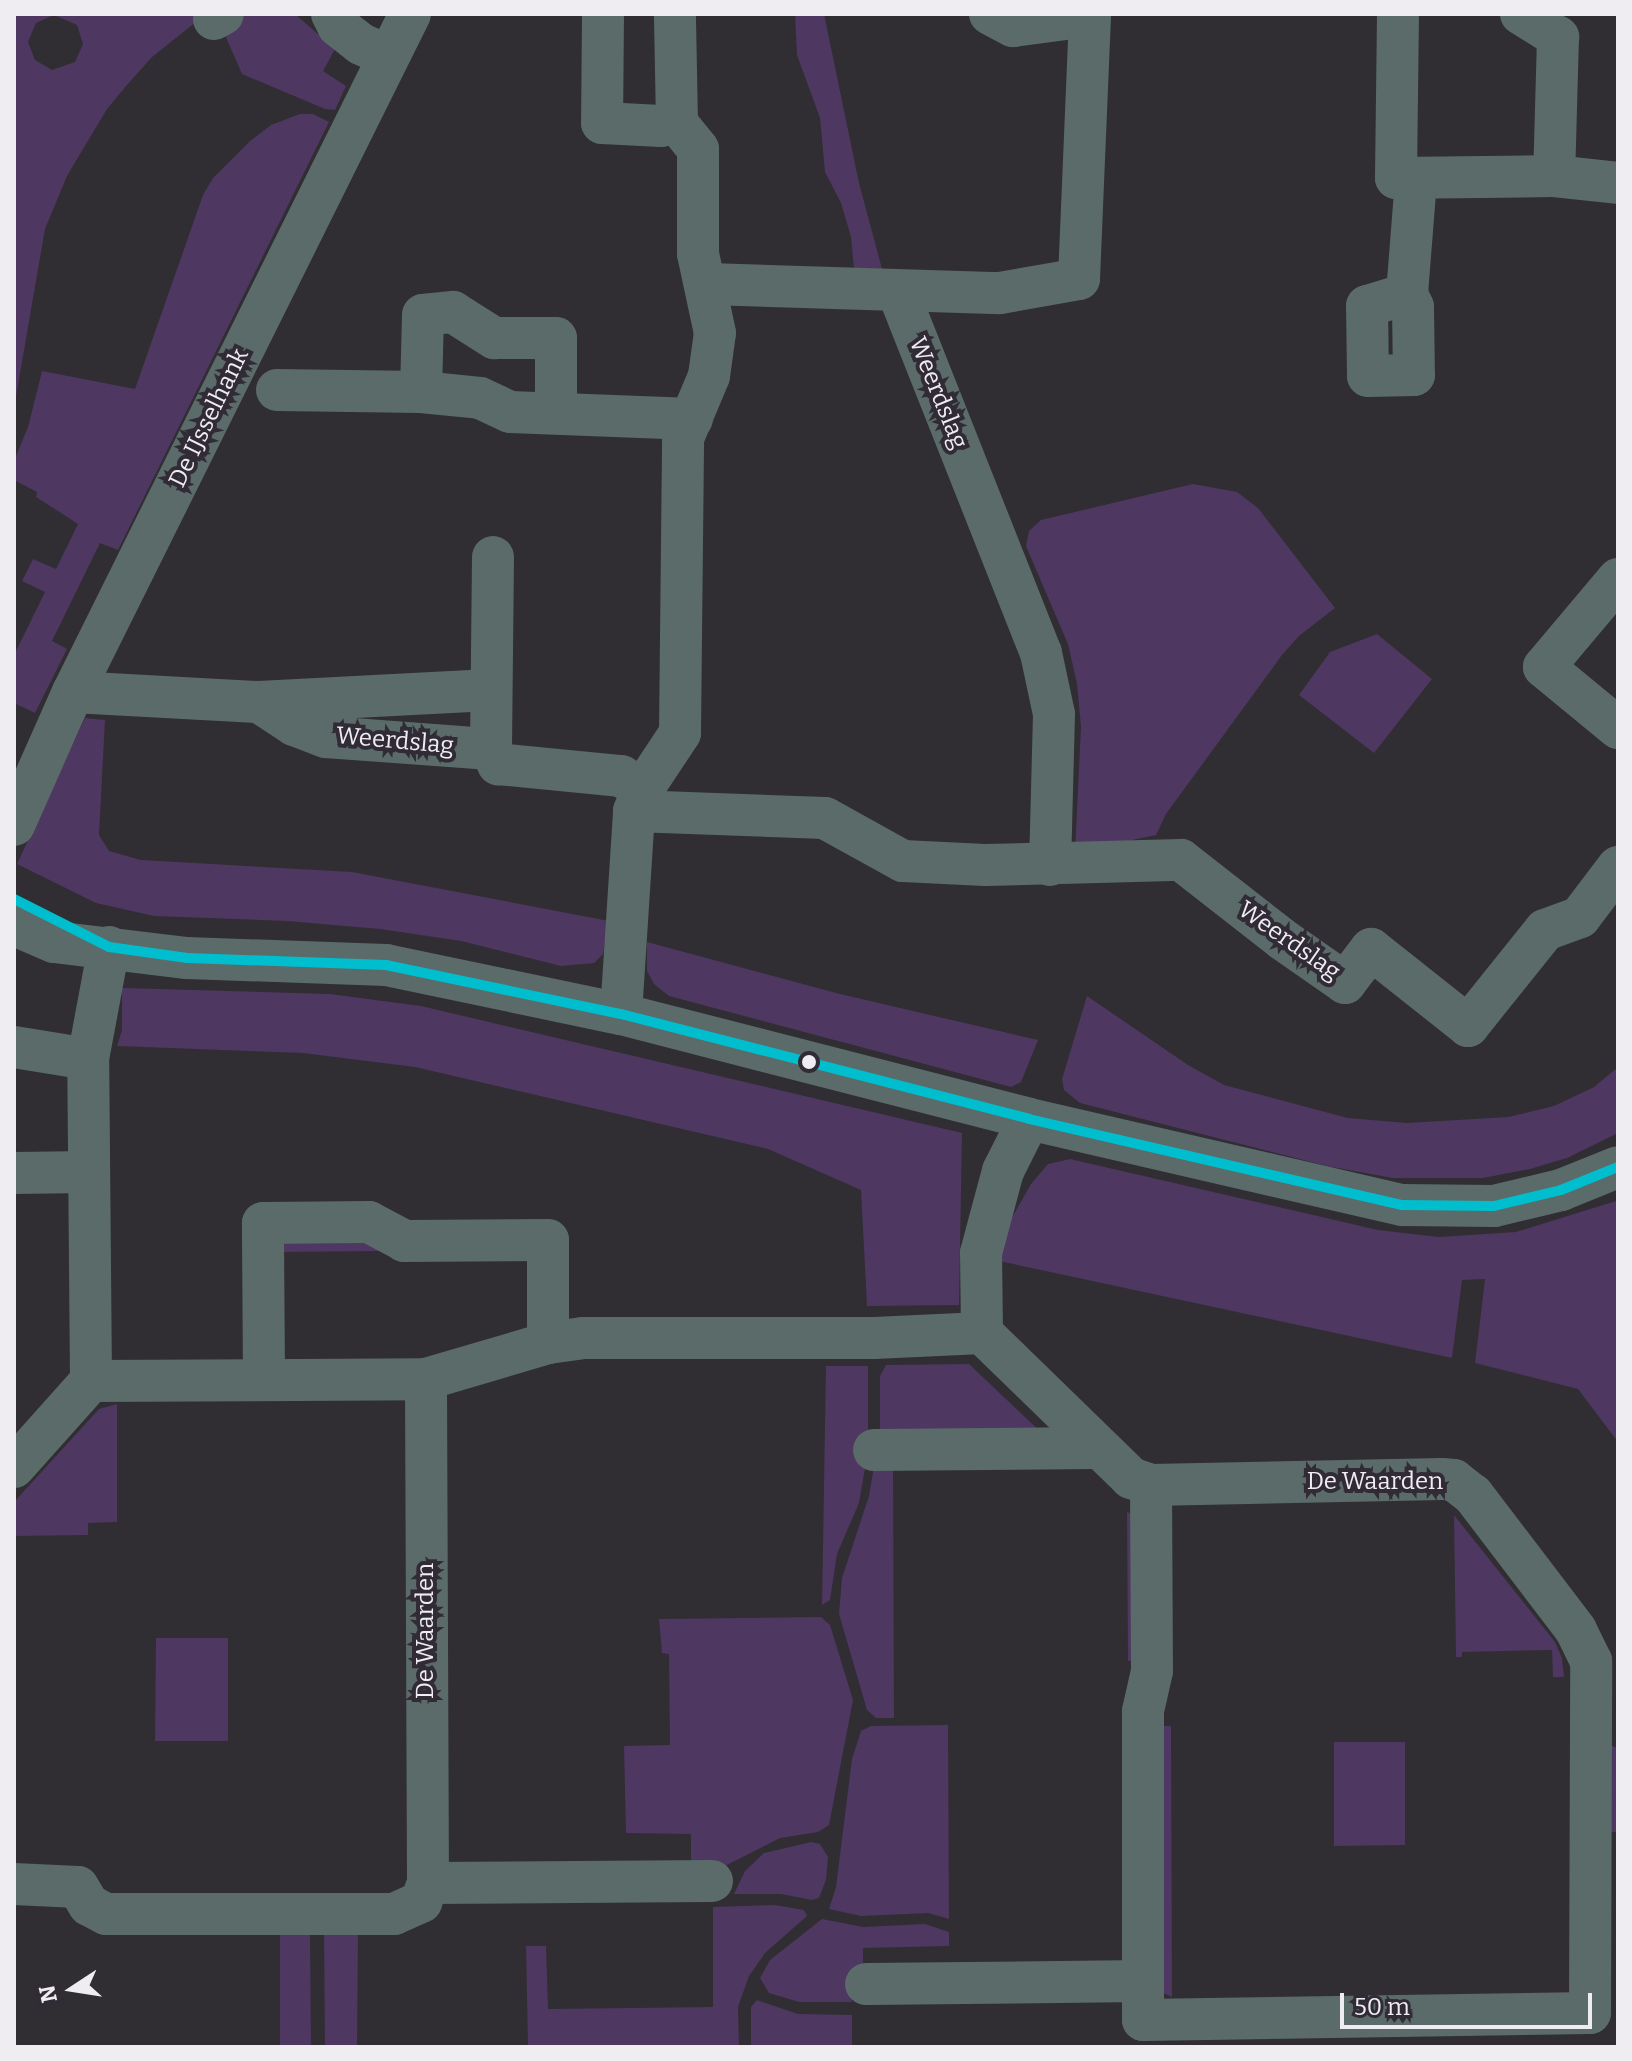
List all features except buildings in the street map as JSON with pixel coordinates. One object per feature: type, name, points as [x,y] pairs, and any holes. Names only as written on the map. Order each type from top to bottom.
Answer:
[{"type":"street","points":[[332,14],[338,26],[361,44],[388,56]]},
{"type":"street","name":"De IJsselhank","points":[[14,825],[73,692],[410,14]]},
{"type":"street","points":[[603,14],[602,123],[661,126],[677,123]]},
{"type":"street","points":[[621,1014],[639,800],[680,733],[683,438],[709,376],[715,333],[708,284],[698,254],[698,149],[677,123],[675,14]]},
{"type":"street","points":[[708,284],[1000,293],[1079,279],[1089,15],[1013,26],[990,14]]},
{"type":"street","points":[[1398,14],[1396,178],[1554,176],[1618,183]]},
{"type":"street","points":[[1521,14],[1558,37],[1554,176]]},
{"type":"street","points":[[1407,294],[1416,179]]},
{"type":"street","name":"Weerdslag","points":[[898,292],[1041,653],[1054,714],[1050,865]]},
{"type":"street","points":[[421,392],[423,315],[453,312],[494,338],[556,338],[556,411]]},
{"type":"street","points":[[277,390],[421,392],[480,398],[510,412],[556,411],[692,419]]},
{"type":"street","name":"Weerdslag","points":[[493,557],[491,749],[498,764],[621,776],[639,800],[825,818],[903,861],[1050,865],[1181,860],[1270,930],[1345,983],[1371,949],[1468,1026],[1545,930],[1580,917],[1618,867]]},
{"type":"street","points":[[1618,579],[1544,667],[1618,728]]},
{"type":"street","name":"Weerdslag","points":[[73,692],[259,702],[490,690]]},
{"type":"street","name":"Weerdslag","points":[[259,702],[294,725],[326,737],[491,749]]},
{"type":"street","points":[[14,899],[109,947]]},
{"type":"street","points":[[14,925],[54,942],[187,958],[386,965],[621,1014],[1029,1119],[1402,1205],[1494,1206],[1561,1190],[1618,1167]]},
{"type":"street","points":[[14,1467],[91,1381],[88,1059],[109,947]]},
{"type":"street","points":[[14,1047],[88,1059]]},
{"type":"street","points":[[1029,1119],[1003,1171],[981,1253],[982,1333],[1097,1448],[1131,1478],[1151,1485]]},
{"type":"street","points":[[14,1173],[89,1172]]},
{"type":"street","points":[[264,1379],[263,1223],[369,1222],[404,1241],[548,1240],[548,1343]]},
{"type":"street","points":[[91,1381],[426,1379],[548,1343],[583,1338],[874,1338],[982,1333]]},
{"type":"street","name":"De Waarden","points":[[426,1379],[428,1883]]},
{"type":"street","points":[[874,1450],[1097,1448]]},
{"type":"street","name":"De Waarden","points":[[1454,1480],[1473,1495],[1605,1673],[1604,2016],[1143,2020],[1143,1711],[1152,1671],[1151,1485],[1454,1480]]},
{"type":"street","points":[[14,1884],[78,1887],[89,1905],[106,1914],[394,1914],[421,1902],[428,1883],[712,1881]]},
{"type":"street","points":[[866,1984],[1143,1981]]},
{"type":"shaded area","points":[[14,14],[206,14],[152,57],[127,85],[107,109],[67,176],[45,229],[14,408]],"holes":[[[54,15],[77,25],[83,44],[75,62],[52,70],[35,60],[28,42],[36,23]]]},
{"type":"shaded area","points":[[246,14],[295,14],[335,49],[323,71],[346,86],[335,110],[325,109],[242,74],[221,26]]},
{"type":"shaded area","points":[[795,14],[824,14],[859,183],[885,280],[855,280],[851,237],[841,203],[825,172],[820,118],[797,55]]},
{"type":"shaded area","points":[[300,114],[313,114],[329,122],[118,550],[100,543],[52,641],[67,649],[35,713],[14,703],[14,655],[45,592],[22,581],[33,559],[56,569],[78,524],[36,497],[37,492],[14,480],[14,461],[28,427],[42,371],[135,389],[203,195],[213,178],[271,125]]},
{"type":"shaded area","points":[[1193,484],[1237,492],[1258,508],[1335,608],[1299,636],[1282,655],[1166,814],[1156,835],[1075,852],[1081,727],[1077,684],[1068,644],[1026,546],[1029,531],[1041,520]]},
{"type":"shaded area","points":[[1377,634],[1432,679],[1374,753],[1299,695],[1330,652]]},
{"type":"shaded area","points":[[85,718],[105,720],[99,835],[109,851],[141,860],[352,872],[609,921],[603,954],[594,963],[561,966],[461,941],[380,929],[287,921],[154,916],[96,903],[17,864]]},
{"type":"shaded area","points":[[647,942],[840,994],[1038,1040],[1021,1082],[1011,1087],[669,996],[654,984],[647,971]]},
{"type":"shaded area","points":[[122,988],[330,994],[421,1006],[962,1133],[959,1305],[867,1306],[861,1190],[768,1149],[415,1067],[303,1053],[117,1046],[122,1030]]},
{"type":"shaded area","points":[[1087,996],[1188,1065],[1224,1085],[1348,1118],[1407,1123],[1508,1117],[1554,1106],[1594,1087],[1618,1067],[1618,1133],[1567,1158],[1530,1169],[1483,1178],[1393,1178],[1327,1166],[1080,1103],[1064,1090],[1062,1079]]},
{"type":"shaded area","points":[[1070,1159],[1378,1230],[1439,1237],[1516,1232],[1616,1201],[1618,1442],[1578,1389],[1475,1363],[1485,1279],[1462,1280],[1452,1358],[999,1261],[1010,1221],[1031,1184],[1048,1164]]},
{"type":"shaded area","points":[[360,1234],[382,1251],[275,1252],[280,1239]]},
{"type":"shaded area","points":[[969,1364],[1044,1435],[880,1438],[880,1376],[886,1365]]},
{"type":"shaded area","points":[[826,1366],[868,1366],[868,1451],[859,1503],[837,1554],[830,1600],[822,1605]]},
{"type":"shaded area","points":[[117,1404],[117,1522],[88,1523],[88,1535],[14,1536],[14,1502],[99,1409]]},
{"type":"shaded area","points":[[875,1460],[893,1460],[894,1718],[876,1718],[867,1710],[839,1614],[842,1578],[869,1496]]},
{"type":"shaded area","points":[[1127,1511],[1138,1521],[1139,1660],[1128,1661]]},
{"type":"shaded area","points":[[1454,1515],[1555,1642],[1562,1658],[1564,1677],[1553,1677],[1552,1650],[1462,1652],[1462,1657],[1456,1657]]},
{"type":"shaded area","points":[[821,1617],[830,1625],[853,1700],[829,1825],[818,1832],[780,1838],[717,1870],[691,1869],[691,1834],[626,1833],[624,1746],[670,1745],[669,1654],[662,1653],[659,1619]]},
{"type":"shaded area","points":[[156,1638],[228,1638],[228,1741],[155,1741]]},
{"type":"shaded area","points":[[948,1725],[949,1919],[928,1913],[861,1916],[829,1909],[836,1887],[852,1759],[861,1731],[871,1726]]},
{"type":"shaded area","points":[[1161,1726],[1171,1726],[1172,1997],[1161,1992]]},
{"type":"shaded area","points":[[1334,1742],[1405,1742],[1405,1845],[1334,1846]]},
{"type":"shaded area","points":[[1607,1744],[1618,1748],[1618,1832],[1607,1832]]},
{"type":"shaded area","points":[[811,1842],[820,1844],[828,1857],[826,1880],[819,1898],[734,1894],[745,1871],[764,1853]]},
{"type":"shaded area","points":[[775,1905],[804,1910],[807,1916],[765,1953],[749,1976],[738,2007],[739,2047],[497,2047],[528,2046],[526,1946],[546,1946],[548,2009],[713,2007],[713,1907]]},
{"type":"shaded area","points":[[822,1919],[863,1927],[925,1924],[949,1932],[949,1946],[863,1948],[863,1969],[851,1969],[852,2002],[799,2002],[769,1993],[760,1978],[770,1960]]},
{"type":"shaded area","points":[[280,1933],[310,1933],[311,2047],[280,2047]]},
{"type":"shaded area","points":[[324,1934],[358,1934],[357,2047],[325,2047]]},
{"type":"shaded area","points":[[757,2000],[798,2014],[852,2015],[852,2047],[751,2047],[751,2007]]},
{"type":"transit line","points":[[14,899],[109,947],[187,958],[386,965],[621,1014],[1029,1119],[1402,1205],[1494,1206],[1561,1190],[1618,1167]]}]
